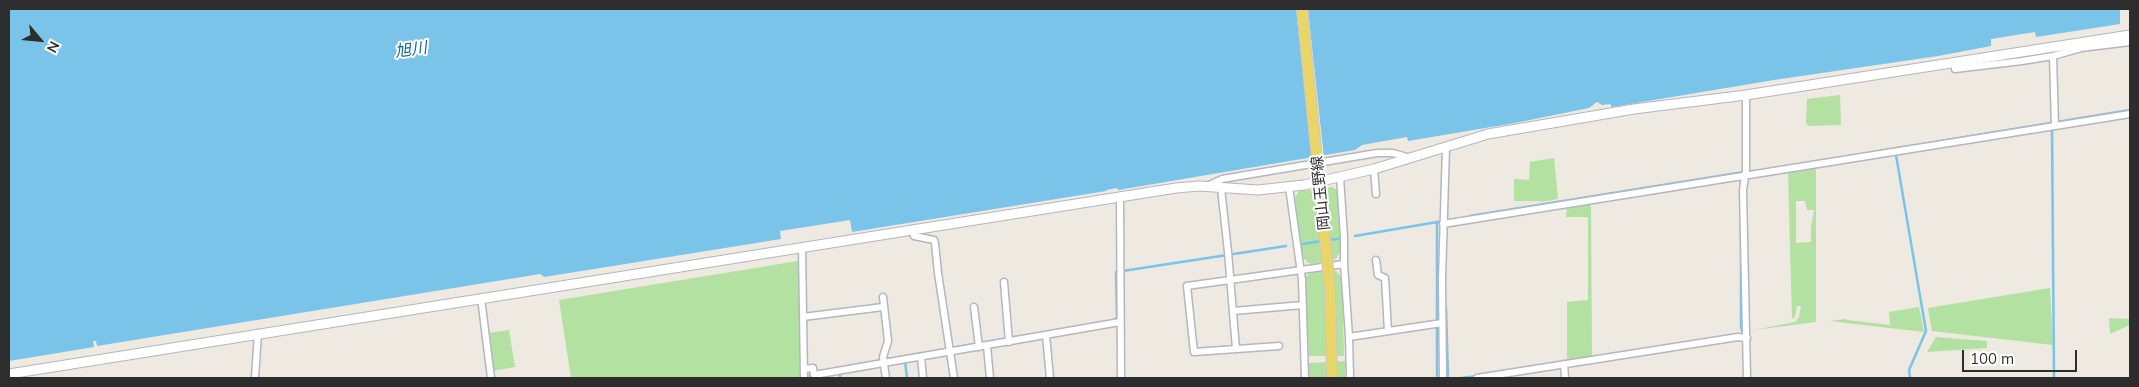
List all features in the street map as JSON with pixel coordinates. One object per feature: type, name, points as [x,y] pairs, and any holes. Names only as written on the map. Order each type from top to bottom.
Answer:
[{"type":"main road","name":"岡山玉野線","points":[[1302,9],[1330,289],[1332,378]]},
{"type":"street","points":[[1954,63],[1955,69],[1975,68],[2053,56],[2080,46],[2130,35]]},
{"type":"street","points":[[9,374],[1120,196],[1176,188],[1206,187],[1258,190],[1289,187],[1374,169],[1488,134],[1634,109],[1746,95],[1954,63],[2080,46],[2130,42]]},
{"type":"street","points":[[2053,56],[2055,123]]},
{"type":"street","points":[[1746,95],[1743,190],[1747,378]]},
{"type":"street","points":[[1443,222],[1744,175],[2055,123],[2130,114]]},
{"type":"street","points":[[1443,378],[1438,324],[1446,147]]},
{"type":"street","points":[[1206,187],[1222,179],[1377,154],[1393,153],[1411,158]]},
{"type":"street","points":[[1374,169],[1376,194]]},
{"type":"street","points":[[1340,177],[1350,378]]},
{"type":"street","points":[[1289,187],[1300,269],[1305,378]]},
{"type":"street","points":[[1221,188],[1236,350]]},
{"type":"street","points":[[1120,196],[1119,322],[1121,378]]},
{"type":"street","points":[[912,229],[914,236],[934,240],[936,243],[938,273],[954,378]]},
{"type":"street","points":[[802,247],[804,378]]},
{"type":"street","points":[[1376,260],[1378,275],[1385,278],[1388,331]]},
{"type":"street","points":[[1279,346],[1194,352],[1187,286],[1344,264]]},
{"type":"street","points":[[1004,282],[1008,341]]},
{"type":"street","points":[[883,297],[888,341],[883,361],[886,378]]},
{"type":"street","points":[[481,298],[490,378]]},
{"type":"street","points":[[1232,311],[1303,305]]},
{"type":"street","points":[[803,317],[883,307]]},
{"type":"street","points":[[974,307],[979,343]]},
{"type":"street","points":[[804,369],[813,368],[814,372],[921,357],[979,343],[987,346],[1119,322]]},
{"type":"street","points":[[1349,337],[1438,324]]},
{"type":"street","points":[[255,378],[258,333]]},
{"type":"street","points":[[1046,335],[1050,378]]},
{"type":"street","points":[[1477,378],[1745,337]]},
{"type":"street","points":[[987,346],[990,378]]},
{"type":"street","points":[[921,357],[923,378]]},
{"type":"street","points":[[1564,364],[1565,378]]},
{"type":"green space","points":[[1840,95],[1841,125],[1809,126],[1806,123],[1807,99]]},
{"type":"green space","points":[[1554,158],[1558,199],[1541,202],[1514,201],[1514,179],[1529,180],[1530,162]]},
{"type":"green space","points":[[1816,168],[1816,322],[1754,330],[1795,322],[1799,317],[1801,306],[1797,306],[1795,317],[1792,319],[1788,172]],"holes":[[[1796,201],[1805,201],[1807,210],[1814,210],[1811,242],[1796,243]]]},
{"type":"green space","points":[[1332,187],[1337,190],[1341,250],[1336,259],[1313,264],[1308,263],[1301,255],[1295,197],[1299,191]]},
{"type":"green space","points":[[1591,202],[1592,357],[1567,360],[1567,302],[1588,300],[1588,217],[1566,217],[1567,206]]},
{"type":"green space","points":[[798,261],[800,263],[801,378],[571,378],[559,300]]},
{"type":"green space","points":[[1336,271],[1342,278],[1344,356],[1309,356],[1306,276],[1312,272]]},
{"type":"green space","points":[[2050,288],[2053,345],[1932,331],[1928,308]]},
{"type":"green space","points":[[1919,307],[1924,332],[1830,321],[1846,319],[1890,325],[1889,312]]},
{"type":"green space","points":[[2109,318],[2130,319],[2130,325],[2110,334]]},
{"type":"green space","points":[[509,330],[515,367],[492,371],[489,333]]},
{"type":"green space","points":[[1936,337],[1987,341],[1987,348],[1927,352]]},
{"type":"green space","points":[[1345,361],[1345,378],[1308,378],[1308,363]]},
{"type":"water","name":"旭川","points":[[9,9],[2120,9],[2120,24],[2036,37],[2035,32],[1991,39],[1991,46],[1938,56],[1774,80],[1612,107],[1610,104],[1602,105],[1597,102],[1589,108],[1515,123],[1408,141],[1407,137],[1362,145],[1355,150],[852,232],[850,220],[780,231],[781,239],[544,277],[540,274],[97,346],[96,341],[93,341],[94,347],[9,361]]},
{"type":"pier","points":[[1296,9],[1308,9],[1324,158],[1313,160]]},
{"type":"waterway","points":[[1868,153],[2130,110]]},
{"type":"waterway","points":[[2052,129],[2054,378]]},
{"type":"waterway","points":[[1896,155],[1926,331],[1909,370],[1910,378]]},
{"type":"waterway","points":[[1470,216],[1744,172]]},
{"type":"waterway","points":[[1741,178],[1741,327],[1743,334]]},
{"type":"waterway","points":[[1355,236],[1443,221]]},
{"type":"waterway","points":[[1437,222],[1437,378]]},
{"type":"waterway","points":[[1327,240],[1338,239]]},
{"type":"waterway","points":[[1303,244],[1321,241]]},
{"type":"waterway","points":[[1114,320],[1117,318],[1116,272],[1286,246]]},
{"type":"waterway","points":[[1446,308],[1448,378]]},
{"type":"waterway","points":[[860,364],[1027,335]]},
{"type":"waterway","points":[[905,361],[907,378]]},
{"type":"waterway","points":[[810,378],[810,373],[813,372]]},
{"type":"waterway","points":[[840,372],[840,378]]},
{"type":"waterway","points":[[1461,378],[1478,376]]}]
